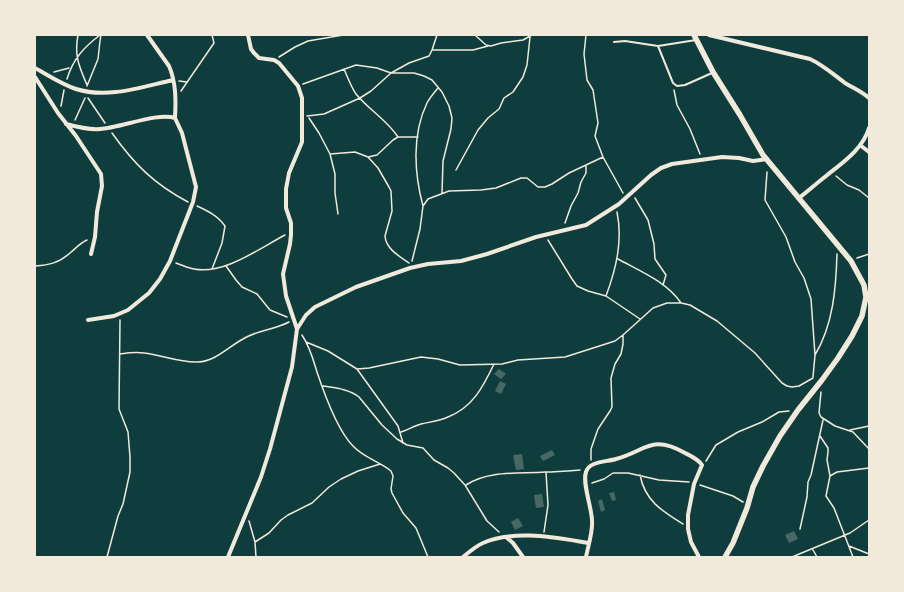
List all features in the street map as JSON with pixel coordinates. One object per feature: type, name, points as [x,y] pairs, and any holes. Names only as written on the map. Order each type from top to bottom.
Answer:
[{"type":"street","points":[[88,320],[120,314],[128,310],[149,293],[160,279],[170,261],[192,205],[196,187],[182,133],[175,118],[176,99],[169,66],[147,35]]},
{"type":"street","points":[[248,35],[251,49],[257,56],[274,60],[279,64],[298,86],[302,98],[302,142],[289,173],[286,189],[286,208],[291,223],[291,232],[290,244],[283,274],[286,296],[298,329]]},
{"type":"street","points":[[709,35],[810,59],[849,86],[861,91],[869,98]]},
{"type":"street","points":[[696,37],[713,72],[766,160],[851,261],[860,276],[866,297],[862,316],[849,341],[822,380],[798,410],[763,466],[753,487],[733,543],[725,557]]},
{"type":"street","points":[[35,68],[66,85],[105,94],[173,80]]},
{"type":"street","points":[[35,77],[59,115],[76,136],[101,174],[102,180],[95,238],[91,254]]},
{"type":"street","points":[[66,124],[100,129],[160,117],[175,118]]},
{"type":"street","points":[[799,198],[851,156],[860,145],[869,128]]},
{"type":"street","points":[[860,145],[869,152]]},
{"type":"street","points":[[228,557],[261,477],[270,449],[292,367],[300,322],[315,307],[356,286],[410,268],[428,264],[461,261],[586,224],[616,206],[661,168],[677,162],[722,157],[753,161],[766,160]]},
{"type":"street","points":[[586,557],[593,523],[586,484],[586,474],[588,469],[592,465],[616,459],[648,445],[655,444],[666,445],[678,449],[694,458],[702,465],[694,484],[688,515],[688,528],[691,542],[699,557]]},
{"type":"street","points":[[463,557],[483,543],[506,537],[527,535],[589,543]]},
{"type":"street","points":[[506,537],[513,543],[523,557]]},
{"type":"lane","points":[[614,42],[625,41],[658,46],[696,37]]},
{"type":"lane","points":[[658,46],[673,83],[677,86],[685,85],[713,72]]},
{"type":"path","points":[[78,35],[76,46],[77,56],[87,89]]},
{"type":"path","points":[[59,115],[62,96],[70,67],[86,46],[101,35]]},
{"type":"path","points":[[87,89],[98,58],[101,35]]},
{"type":"path","points":[[176,99],[214,43],[212,35]]},
{"type":"path","points":[[274,60],[308,41],[343,35]]},
{"type":"path","points":[[338,214],[335,193],[335,174],[330,154],[319,133],[307,116],[324,114],[360,98],[371,91],[391,73],[408,64],[429,56],[437,35]]},
{"type":"path","points":[[476,35],[488,46]]},
{"type":"path","points":[[586,35],[584,54],[587,80],[593,90],[598,123],[595,136],[603,157],[626,198]]},
{"type":"path","points":[[432,50],[473,50],[524,40],[531,36]]},
{"type":"path","points":[[456,170],[478,130],[488,118],[499,109],[504,98],[513,92],[521,81],[527,65],[531,36]]},
{"type":"path","points":[[298,86],[356,65],[377,68],[391,73],[414,72],[432,80],[439,87],[450,106],[452,118],[451,129],[443,161],[442,193]]},
{"type":"path","points":[[44,73],[70,67]]},
{"type":"path","points":[[344,69],[350,84],[360,98],[393,128],[398,137]]},
{"type":"path","points":[[673,83],[677,105],[690,130],[702,160]]},
{"type":"path","points":[[330,154],[355,152],[368,157],[378,168],[391,191],[392,211],[385,240],[393,251],[411,264],[420,229],[423,206],[418,186],[416,160],[419,127],[427,103],[439,87]]},
{"type":"path","points":[[74,126],[76,116],[86,96],[128,155],[145,174],[177,197],[206,210],[220,220],[225,226],[222,243],[212,269]]},
{"type":"path","points":[[368,157],[377,154],[398,137],[418,137]]},
{"type":"path","points":[[423,206],[428,199],[442,193],[453,190],[481,190],[496,188],[521,178],[527,178],[538,188],[545,187],[558,182],[569,173],[603,157]]},
{"type":"path","points":[[766,160],[768,173],[765,200],[786,237],[795,262],[804,278],[811,299],[815,355],[813,378],[815,388]]},
{"type":"path","points":[[564,231],[567,217],[578,193],[580,182],[586,173],[586,166]]},
{"type":"path","points":[[831,172],[847,185],[859,190],[869,198]]},
{"type":"path","points":[[632,193],[648,220],[654,244],[655,259],[666,275],[663,285]]},
{"type":"path","points":[[606,296],[612,281],[620,239],[620,225],[616,206]]},
{"type":"path","points":[[170,261],[193,269],[212,269],[226,266],[291,232]]},
{"type":"path","points":[[545,235],[577,286],[606,296],[640,319]]},
{"type":"path","points":[[35,266],[55,264],[84,241],[95,238]]},
{"type":"path","points":[[815,355],[821,344],[830,317],[836,285],[837,244]]},
{"type":"path","points":[[851,261],[869,254]]},
{"type":"path","points":[[617,259],[663,285],[682,302]]},
{"type":"path","points":[[226,266],[242,287],[257,294],[270,310],[294,320]]},
{"type":"path","points":[[357,369],[369,368],[421,357],[438,359],[460,365],[502,364],[518,360],[565,357],[615,341],[657,306],[667,303],[682,302],[696,308],[717,321],[755,353],[782,383],[787,386],[799,386],[813,378]]},
{"type":"path","points":[[107,557],[118,516],[125,498],[130,472],[128,432],[119,409],[120,314]]},
{"type":"path","points":[[120,354],[143,353],[182,361],[197,362],[208,360],[215,358],[244,338],[284,325],[294,320]]},
{"type":"path","points":[[298,329],[306,342],[322,386],[345,436],[362,454],[391,471],[393,476],[391,489],[392,493],[402,513],[416,528],[428,557]]},
{"type":"path","points":[[592,465],[591,449],[598,429],[612,407],[610,378],[615,364],[621,354],[623,335]]},
{"type":"path","points":[[306,342],[328,351],[357,369],[398,426],[403,443]]},
{"type":"path","points":[[401,432],[448,417],[467,406],[482,389],[494,364]]},
{"type":"path","points":[[800,529],[807,496],[808,482],[811,475],[823,420],[820,413],[822,380]]},
{"type":"path","points":[[322,386],[349,392],[359,397],[382,425],[403,443],[423,448],[434,460],[448,468],[465,485],[487,521],[506,537]]},
{"type":"path","points":[[702,465],[707,461],[712,449],[716,445],[779,412],[798,410]]},
{"type":"path","points":[[823,420],[842,429],[850,430],[869,426]]},
{"type":"path","points":[[850,430],[856,434],[869,449]]},
{"type":"path","points":[[820,436],[828,448],[830,476],[826,496],[834,508],[853,557]]},
{"type":"path","points":[[255,542],[269,533],[288,515],[312,503],[340,479],[380,464]]},
{"type":"path","points":[[830,476],[837,472],[869,468]]},
{"type":"path","points":[[465,485],[479,478],[518,472],[588,469]]},
{"type":"path","points":[[543,537],[548,505],[546,472]]},
{"type":"path","points":[[586,484],[604,480],[613,474],[640,475],[659,480],[683,481],[694,484],[733,496],[747,506]]},
{"type":"path","points":[[640,475],[642,486],[657,507],[688,528]]},
{"type":"path","points":[[246,514],[255,542],[256,557]]},
{"type":"path","points":[[792,557],[845,535],[869,520]]},
{"type":"path","points":[[849,546],[869,554]]},
{"type":"path","points":[[813,549],[817,557]]},
{"type":"building","points":[[499,369],[506,374],[501,379],[494,374]]},
{"type":"building","points":[[500,381],[506,384],[501,394],[495,391]]},
{"type":"building","points":[[552,450],[555,455],[543,461],[540,456]]},
{"type":"building","points":[[522,454],[524,469],[516,470],[513,455]]},
{"type":"building","points":[[614,492],[616,500],[612,501],[609,493]]},
{"type":"building","points":[[542,494],[544,507],[536,508],[534,495]]},
{"type":"building","points":[[602,499],[605,510],[601,512],[598,501]]},
{"type":"building","points":[[518,518],[523,526],[515,530],[511,522]]},
{"type":"building","points":[[794,531],[798,539],[789,543],[785,535]]}]
